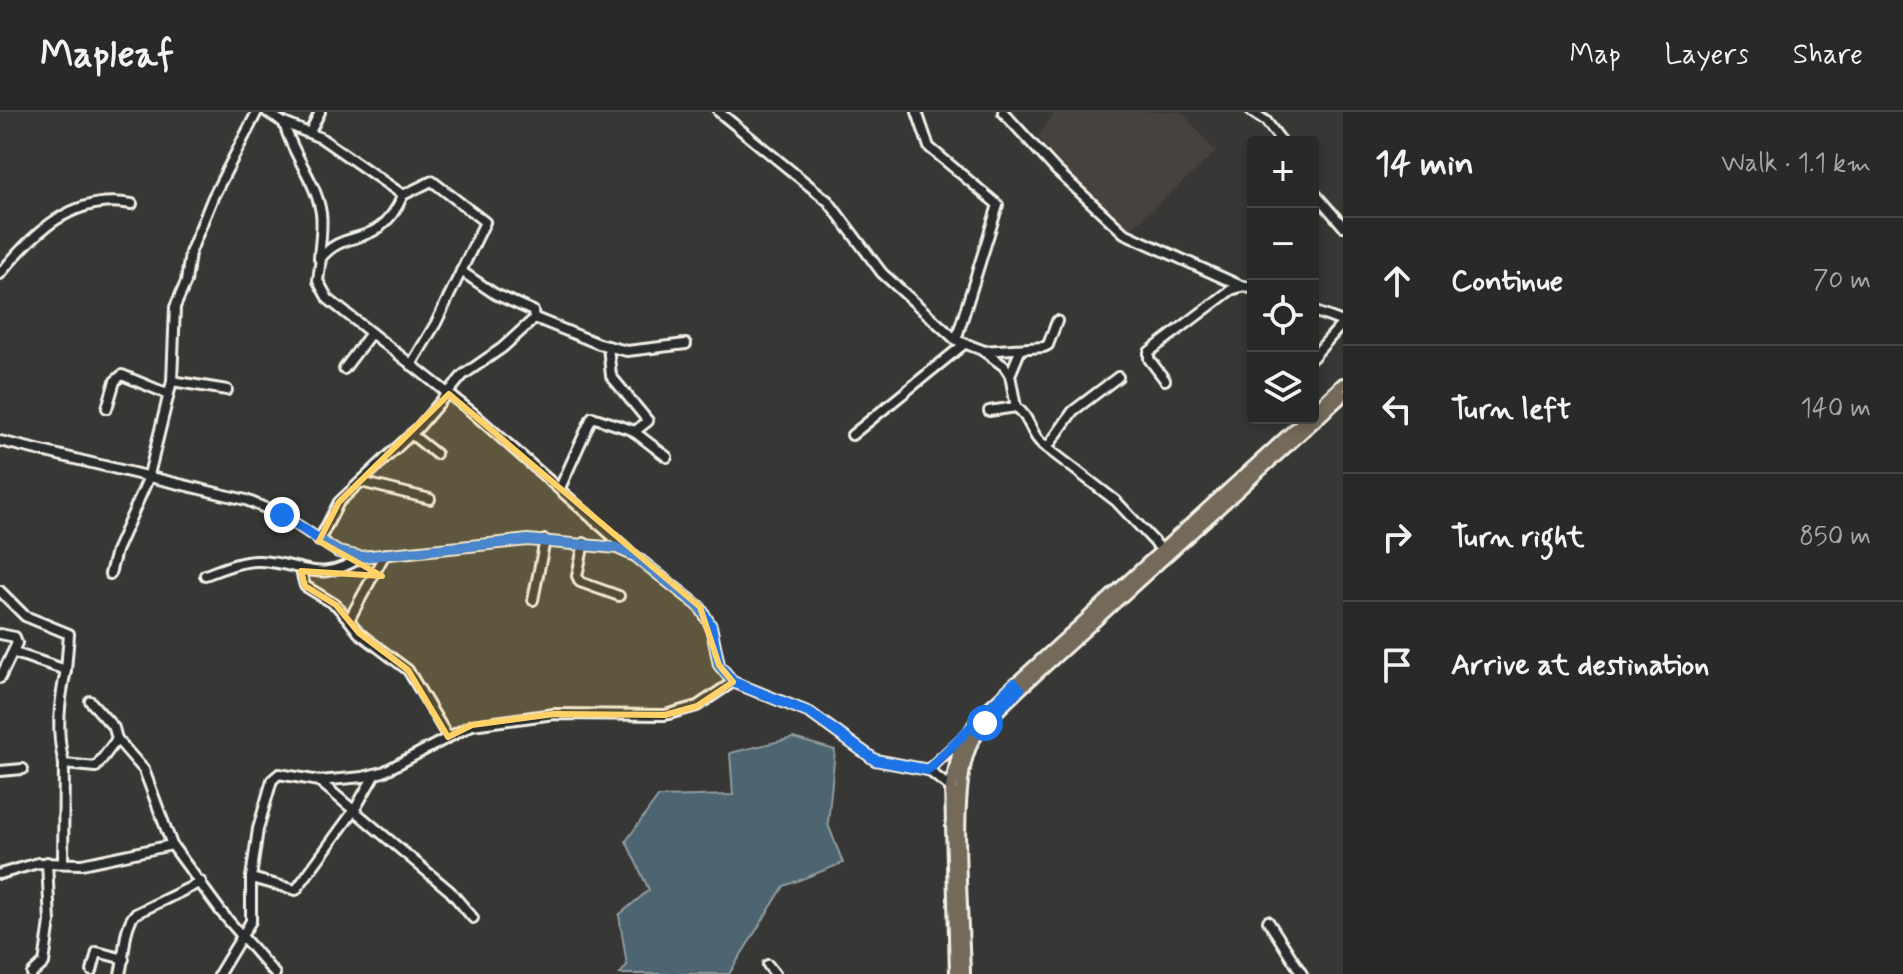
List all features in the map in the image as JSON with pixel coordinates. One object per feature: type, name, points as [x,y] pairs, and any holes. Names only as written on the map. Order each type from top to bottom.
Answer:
[{"type":"main road","points":[[1319,406],[1343,384]]},
{"type":"main road","points":[[956,974],[951,788],[955,760],[965,736],[1162,550],[1343,395]]},
{"type":"main road","points":[[964,974],[962,774],[976,736],[1017,686],[1301,424]]},
{"type":"street","points":[[110,574],[116,551],[148,479],[172,381],[172,321],[186,282],[190,253],[213,197],[257,112]]},
{"type":"street","points":[[267,112],[284,123],[310,132],[403,195]]},
{"type":"street","points":[[310,132],[320,112]]},
{"type":"street","points":[[719,112],[828,201],[882,273],[959,343],[982,350],[1020,351],[1048,345],[1057,321]]},
{"type":"street","points":[[852,435],[959,343],[998,205],[929,147],[917,112]]},
{"type":"street","points":[[1003,112],[1056,170],[1124,233],[1247,288]]},
{"type":"street","points":[[1252,112],[1266,121],[1277,136]]},
{"type":"street","points":[[284,123],[291,151],[304,168],[321,212],[318,281],[328,299],[449,394],[635,556],[700,607],[711,626],[719,665],[733,682],[810,713],[875,760],[928,770],[951,788]]},
{"type":"street","points":[[318,269],[321,258],[336,245],[375,234],[403,195],[432,181],[483,218],[483,225],[461,271],[411,365]]},
{"type":"street","points":[[1319,198],[1343,226]]},
{"type":"street","points":[[0,274],[47,223],[99,203],[132,204]]},
{"type":"street","points":[[461,271],[495,294],[533,311],[535,318]]},
{"type":"street","points":[[1165,380],[1149,359],[1149,352],[1241,286]]},
{"type":"street","points":[[1317,352],[1343,322],[1319,313]]},
{"type":"street","points":[[535,318],[627,351],[686,344]]},
{"type":"street","points":[[319,541],[333,509],[411,434],[471,367],[502,348],[535,318]]},
{"type":"street","points":[[344,369],[371,333]]},
{"type":"street","points":[[608,346],[611,376],[648,421],[634,432]]},
{"type":"street","points":[[982,350],[1004,366],[1010,375],[1016,407]]},
{"type":"street","points":[[1010,375],[1020,351]]},
{"type":"street","points":[[107,408],[118,376],[168,394]]},
{"type":"street","points":[[1047,448],[1073,411],[1118,377]]},
{"type":"street","points":[[172,381],[227,390]]},
{"type":"street","points":[[989,411],[1016,407],[1024,412],[1036,441],[1116,501],[1162,550]]},
{"type":"street","points":[[560,488],[592,417],[634,432],[667,457]]},
{"type":"street","points":[[411,434],[436,454]]},
{"type":"street","points":[[0,441],[148,479],[246,500],[282,515],[338,552],[361,557],[545,540],[617,548],[635,556]]},
{"type":"street","points":[[361,482],[430,499]]},
{"type":"street","points":[[533,600],[545,540]]},
{"type":"street","points":[[584,543],[577,576],[580,582],[619,596]]},
{"type":"street","points":[[349,620],[385,554]]},
{"type":"street","points":[[205,575],[258,560],[301,571],[330,573],[361,557]]},
{"type":"street","points":[[301,571],[305,586],[336,605],[359,633],[408,670],[448,737]]},
{"type":"street","points":[[0,591],[25,616],[69,634],[58,720],[59,750],[64,764],[63,862]]},
{"type":"street","points":[[0,634],[15,637],[15,653],[0,678]]},
{"type":"street","points":[[15,653],[66,670]]},
{"type":"street","points":[[219,974],[251,921],[251,878],[258,829],[272,780],[279,774],[319,781],[376,774],[472,725],[554,714],[665,715],[697,706],[733,682]]},
{"type":"street","points":[[90,701],[144,770],[172,845],[222,913],[275,974]]},
{"type":"street","points":[[928,770],[965,736]]},
{"type":"street","points":[[64,764],[96,767],[117,739]]},
{"type":"street","points":[[0,771],[23,769]]},
{"type":"street","points":[[251,878],[296,890],[355,809],[376,774]]},
{"type":"street","points":[[319,781],[457,897],[473,918]]},
{"type":"street","points":[[0,874],[18,866],[47,862],[82,864],[172,845]]},
{"type":"street","points":[[32,974],[44,963],[50,922],[47,862]]},
{"type":"street","points":[[120,974],[128,921],[135,914],[201,882]]},
{"type":"street","points":[[1268,921],[1302,974]]},
{"type":"street","points":[[92,971],[97,952],[124,959]]},
{"type":"street","points":[[768,965],[775,974]]},
{"type":"highlighted area","points":[[449,394],[700,607],[719,665],[733,682],[697,706],[665,715],[554,714],[472,725],[448,737],[408,670],[359,633],[336,605],[305,586],[301,571],[382,576],[319,541],[339,502]]},
{"type":"shaded area","points":[[1055,112],[1182,112],[1216,152],[1130,230],[1082,192],[1038,136]]},
{"type":"water","points":[[793,738],[835,750],[828,824],[843,863],[784,886],[729,974],[620,974],[627,965],[619,915],[649,890],[626,841],[658,797],[733,795],[730,753]]},
{"type":"route","points":[[282,515],[309,536],[338,552],[361,557],[528,540],[617,548],[635,556],[700,607],[711,626],[719,665],[733,682],[810,713],[875,760],[890,766],[928,770],[965,736],[979,717],[1014,683],[1020,689],[985,723]]}]
